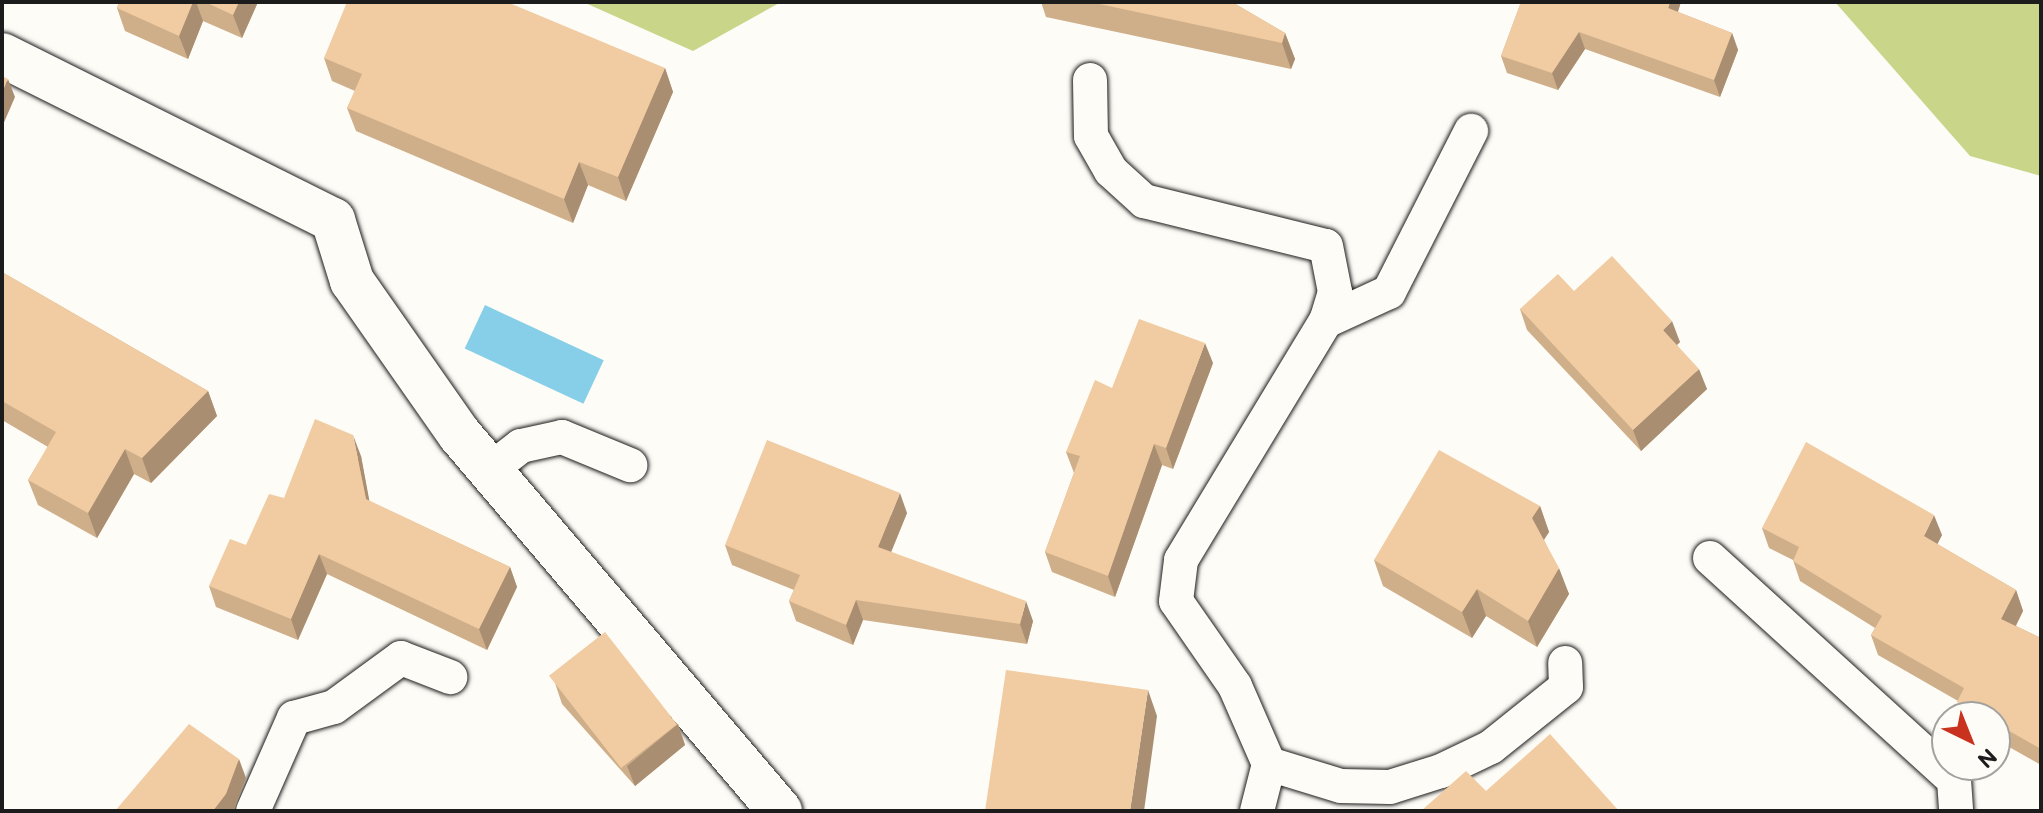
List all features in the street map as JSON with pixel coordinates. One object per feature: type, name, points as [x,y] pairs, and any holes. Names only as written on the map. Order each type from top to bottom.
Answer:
[{"type":"street","points":[[2,55],[333,220],[352,281],[386,337],[490,470],[780,811]]},
{"type":"lane","points":[[1090,80],[1091,136],[1111,171],[1144,201],[1326,246],[1335,292],[1326,321],[1181,560],[1176,601],[1235,686],[1269,764],[1257,811]]},
{"type":"lane","points":[[1326,321],[1389,292],[1471,131]]},
{"type":"lane","points":[[490,470],[521,446],[562,437],[630,465]]},
{"type":"lane","points":[[1710,558],[1954,780],[1956,811]]},
{"type":"lane","points":[[253,811],[294,718],[334,707],[401,658],[450,677]]},
{"type":"lane","points":[[1269,764],[1341,786],[1390,787],[1441,771],[1491,747],[1566,687],[1565,663]]},
{"type":"green space","points":[[583,2],[781,2],[693,51]]},
{"type":"green space","points":[[1835,2],[2041,2],[2041,176],[1970,156]]},
{"type":"water","points":[[485,305],[604,360],[583,404],[465,349]]},
{"type":"building","points":[[119,2],[193,2],[179,36],[117,8]]},
{"type":"building","points":[[205,2],[239,2],[233,15]]},
{"type":"building","points":[[347,2],[507,2],[665,68],[618,177],[579,162],[564,199],[347,108],[362,74],[324,58]]},
{"type":"building","points":[[1090,2],[1232,2],[1285,33],[1282,43]]},
{"type":"building","points":[[1521,2],[1670,2],[1668,8],[1732,33],[1714,80],[1579,32],[1552,73],[1501,56]]},
{"type":"building","points":[[2,76],[8,79],[2,92]]},
{"type":"building","points":[[1612,256],[1672,321],[1663,330],[1699,369],[1633,430],[1520,309],[1558,274],[1574,291]]},
{"type":"building","points":[[2,272],[208,391],[142,458],[125,449],[88,513],[28,480],[56,432],[2,401]]},
{"type":"building","points":[[1139,319],[1205,343],[1166,448],[1154,444],[1108,576],[1045,552],[1080,456],[1066,452],[1095,380],[1112,388]]},
{"type":"building","points":[[315,419],[353,435],[366,499],[510,567],[479,629],[319,554],[291,619],[209,586],[230,539],[246,545],[269,494],[284,498]]},
{"type":"building","points":[[767,440],[900,493],[878,547],[1026,601],[1020,624],[856,600],[846,625],[789,601],[800,575],[725,545]]},
{"type":"building","points":[[1806,442],[1934,515],[1924,536],[2016,590],[2001,619],[2041,638],[2041,749],[2011,732],[2011,701],[1958,701],[1964,688],[1871,635],[1882,616],[1793,561],[1799,547],[1762,528]]},
{"type":"building","points":[[1439,450],[1540,506],[1532,518],[1559,568],[1528,621],[1477,589],[1462,612],[1374,560]]},
{"type":"building","points":[[605,632],[677,724],[621,768],[549,676]]},
{"type":"building","points":[[1006,670],[1148,690],[1130,811],[985,811]]},
{"type":"building","points":[[189,724],[239,759],[226,794],[213,811],[115,811]]},
{"type":"building","points":[[1550,734],[1619,811],[1421,811],[1466,771],[1486,791]]}]
